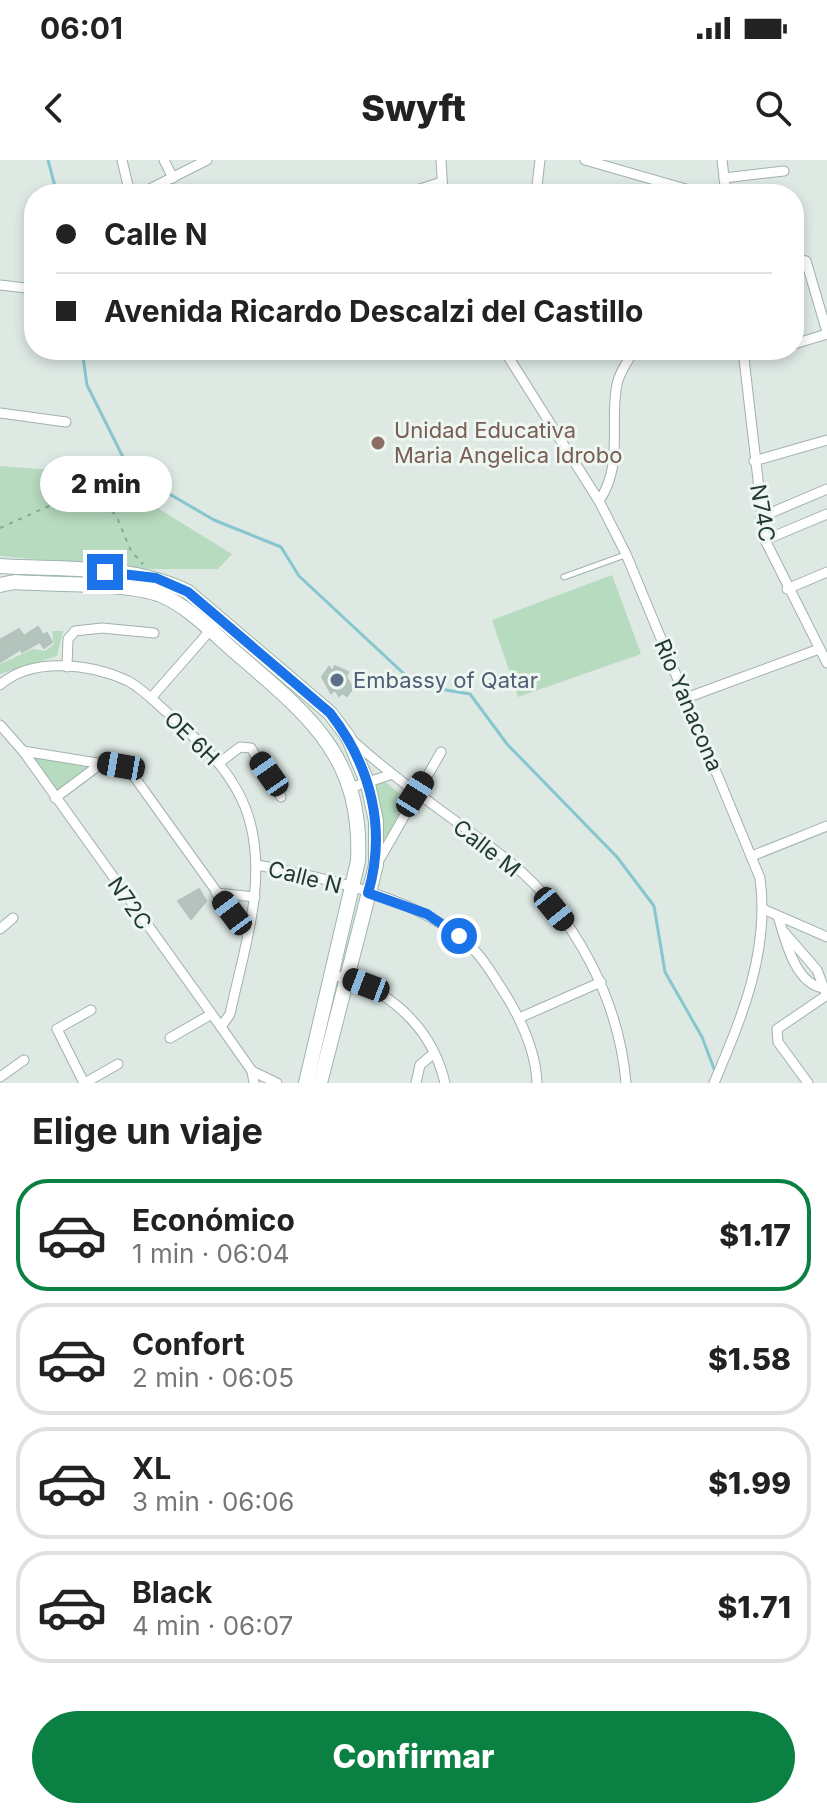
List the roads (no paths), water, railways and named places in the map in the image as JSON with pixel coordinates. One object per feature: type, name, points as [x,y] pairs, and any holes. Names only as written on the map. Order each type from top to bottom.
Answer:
[{"type":"street","points":[[122,160],[128,184]]},
{"type":"street","points":[[164,160],[173,178]]},
{"type":"street","points":[[161,184],[207,160]]},
{"type":"street","points":[[436,184],[442,182],[441,160]]},
{"type":"street","points":[[537,184],[540,160]]},
{"type":"street","points":[[585,160],[668,184]]},
{"type":"street","points":[[722,160],[725,184]]},
{"type":"street","points":[[724,178],[784,171]]},
{"type":"street","points":[[804,261],[827,333],[804,341]]},
{"type":"street","points":[[0,285],[24,288]]},
{"type":"street","name":"Rio Yanacona","points":[[510,360],[599,501],[626,554],[760,878],[763,909],[757,965],[737,1028],[714,1083]]},
{"type":"street","points":[[599,501],[608,487],[614,467],[618,383],[629,360]]},
{"type":"street","name":"N74C","points":[[745,360],[765,540],[787,589],[827,663]]},
{"type":"street","points":[[0,413],[66,422]]},
{"type":"street","points":[[754,461],[827,440]]},
{"type":"street","points":[[761,517],[827,489]]},
{"type":"street","points":[[765,540],[827,514]]},
{"type":"street","points":[[0,566],[156,578],[188,592],[215,625],[318,727],[352,787],[359,837],[353,889],[306,1083]]},
{"type":"street","points":[[787,589],[827,572]]},
{"type":"street","points":[[0,585],[15,582],[158,594],[215,625],[330,713],[348,737],[368,784],[376,821],[376,865]]},
{"type":"street","points":[[151,698],[215,625]]},
{"type":"street","points":[[67,667],[68,639],[75,631],[102,628],[154,633]]},
{"type":"street","points":[[686,698],[819,649]]},
{"type":"street","name":"OE 6H","points":[[0,685],[32,669],[67,667],[127,680],[151,698],[219,763],[239,793],[250,822],[257,865],[255,897],[230,1014],[221,1027]]},
{"type":"street","name":"N72C","points":[[0,725],[4,738],[23,751],[221,1027],[252,1071],[254,1083]]},
{"type":"street","name":"Calle M","points":[[348,737],[390,775],[511,863],[569,928],[601,982],[615,1023],[626,1083]]},
{"type":"street","points":[[219,763],[240,747],[251,748],[281,797]]},
{"type":"street","points":[[23,751],[128,768],[247,934]]},
{"type":"street","points":[[320,1083],[376,865],[441,752]]},
{"type":"street","points":[[55,798],[102,763]]},
{"type":"street","points":[[352,787],[390,775]]},
{"type":"street","points":[[752,856],[827,826]]},
{"type":"street","name":"Calle N","points":[[257,865],[368,893],[427,914],[459,936],[487,965],[519,1018],[537,1083]]},
{"type":"street","points":[[216,893],[255,897]]},
{"type":"street","points":[[763,909],[827,937]]},
{"type":"street","points":[[778,916],[802,974],[813,986],[826,992],[779,1026],[776,1033],[778,1042],[808,1083]]},
{"type":"street","points":[[0,929],[13,918]]},
{"type":"street","points":[[332,975],[348,978],[383,993],[402,1010],[419,1027],[445,1083]]},
{"type":"street","points":[[519,1018],[601,982]]},
{"type":"street","points":[[91,1010],[57,1029],[84,1083],[118,1064]]},
{"type":"street","points":[[170,1038],[210,1015]]},
{"type":"street","points":[[416,1083],[420,1065],[433,1054]]},
{"type":"street","points":[[0,1077],[24,1060]]},
{"type":"street","points":[[247,1083],[252,1071],[277,1083]]},
{"type":"lane","points":[[564,577],[626,554]]},
{"type":"waterway","points":[[48,160],[54,184]]},
{"type":"waterway","points":[[83,360],[87,385],[130,471],[214,520],[281,547],[299,576],[416,685],[470,694],[507,744],[617,857],[654,906],[665,972],[702,1037],[716,1074]]},
{"type":"place","name":"Unidad Educativa Maria Angelica Idrobo","points":[[378,443]]},
{"type":"place","name":"Embassy of Qatar","points":[[337,680]]}]
